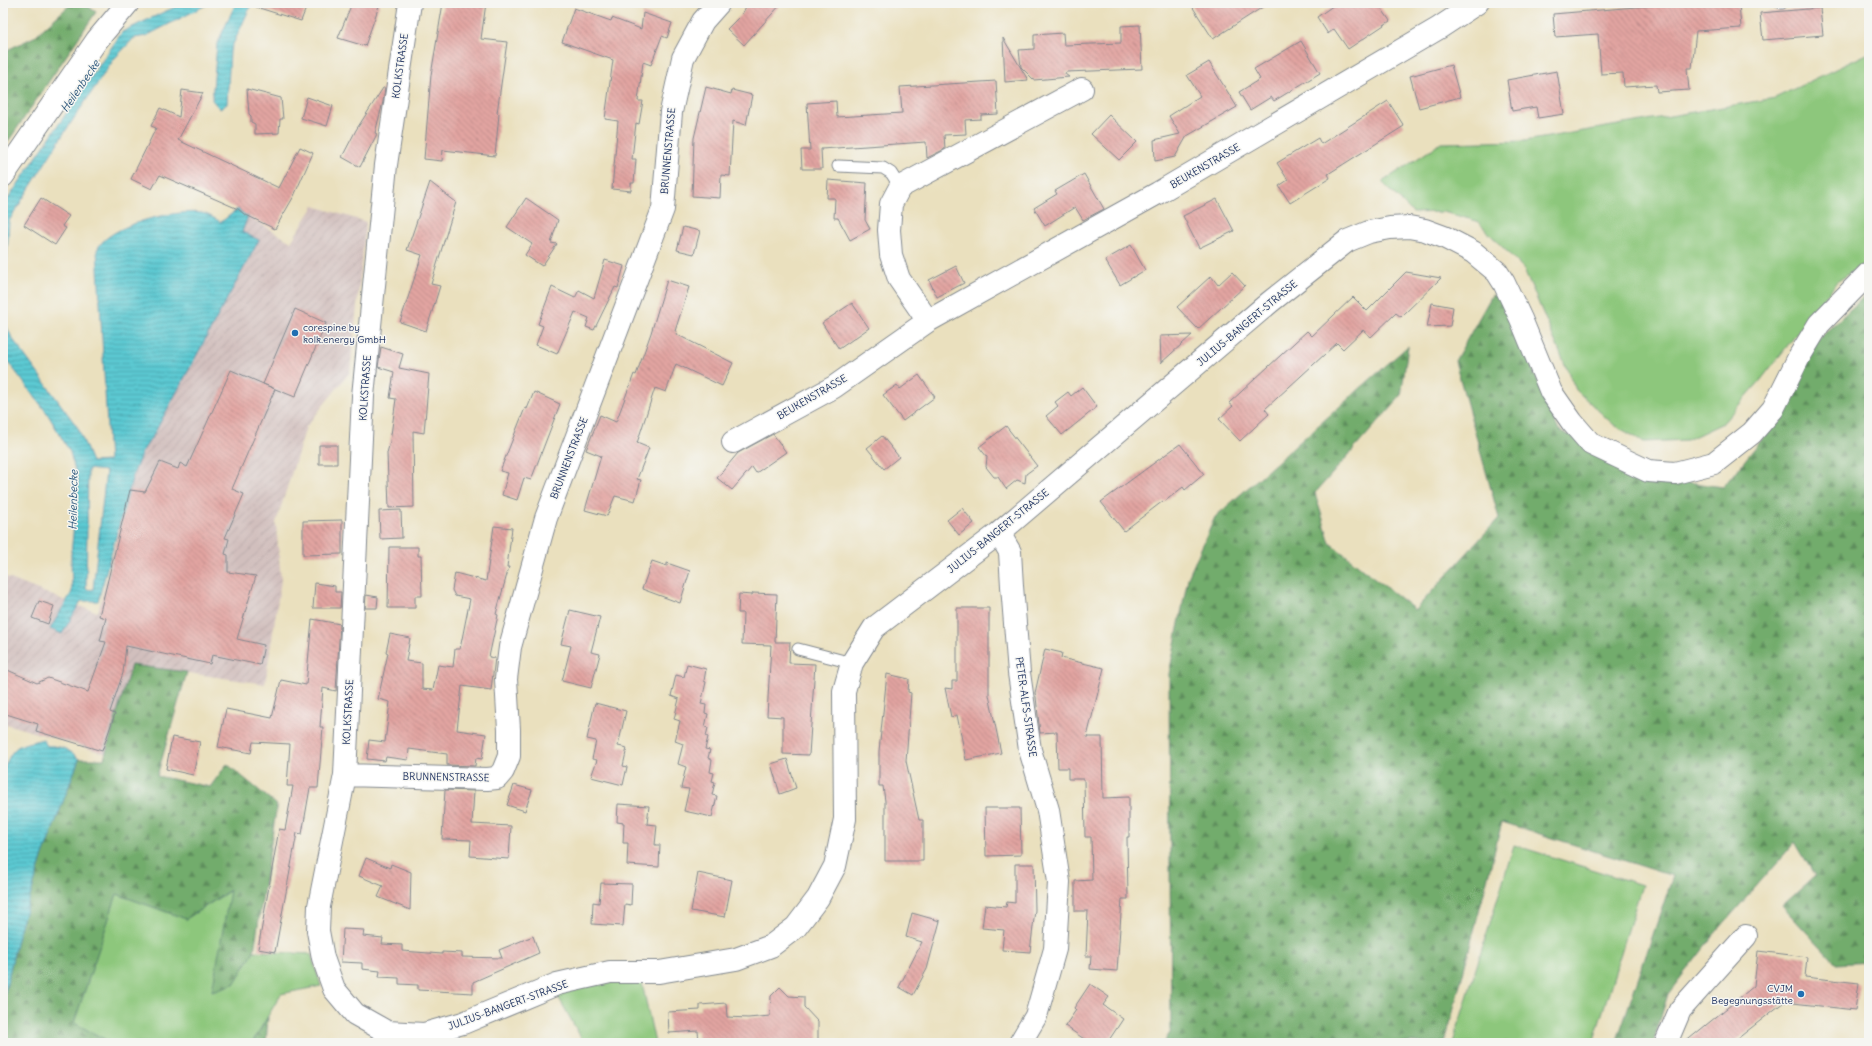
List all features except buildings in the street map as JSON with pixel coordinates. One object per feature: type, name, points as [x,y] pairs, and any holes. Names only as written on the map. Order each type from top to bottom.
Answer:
[{"type":"street","points":[[3,176],[97,40],[128,3]]},
{"type":"street","name":"KOLKSTRASSE","points":[[345,776],[363,396],[386,165],[410,3]]},
{"type":"street","name":"BRUNNENSTRASSE","points":[[345,776],[487,779],[497,778],[503,770],[509,756],[506,679],[510,647],[546,518],[663,210],[671,112],[683,58],[703,22],[719,3]]},
{"type":"street","name":"BEUKENSTRASSE","points":[[733,442],[834,387],[928,321],[1158,194],[1432,32],[1477,3]]},
{"type":"street","points":[[928,321],[899,279],[891,255],[889,230],[891,204],[900,187],[1082,89]]},
{"type":"street","name":"JULIUS-BANGERT-STRASSE","points":[[345,776],[319,906],[318,931],[323,958],[334,989],[355,1014],[387,1032],[424,1034],[463,1023],[557,984],[610,972],[659,972],[736,959],[771,946],[796,927],[818,898],[835,866],[845,820],[844,691],[852,663],[874,628],[999,532],[1276,298],[1347,241],[1369,232],[1390,228],[1409,227],[1425,230],[1444,237],[1472,252],[1497,272],[1521,319],[1551,392],[1572,422],[1592,444],[1648,471],[1675,473],[1714,463],[1752,433],[1773,410],[1799,357],[1819,324],[1869,273]]},
{"type":"street","name":"PETER-ALFS-STRASSE","points":[[999,532],[1010,552],[1019,673],[1030,750],[1048,810],[1059,882],[1055,949],[1036,1016],[1020,1043]]},
{"type":"street","points":[[1666,1043],[1680,1010],[1746,936]]},
{"type":"lane","points":[[838,166],[883,168],[891,173],[900,187]]},
{"type":"lane","points":[[798,649],[852,663]]},
{"type":"shaded area","points":[[314,206],[366,222],[350,372],[306,427],[276,523],[281,580],[265,684],[132,665],[107,754],[6,724],[3,736],[3,576],[76,605],[98,612],[133,475],[142,452],[154,434],[259,240],[241,232],[248,216],[291,242]]},
{"type":"green space","points":[[72,3],[83,3],[96,12],[3,149],[3,52],[34,37]]},
{"type":"green space","points":[[1869,53],[1869,260],[1837,282],[1760,381],[1723,423],[1687,440],[1644,442],[1614,425],[1576,390],[1524,269],[1477,221],[1443,212],[1413,213],[1382,182],[1441,143],[1525,141],[1775,98]]},
{"type":"green space","points":[[1869,292],[1869,962],[1836,964],[1782,906],[1815,876],[1795,842],[1711,938],[1668,994],[1653,1043],[1616,1043],[1673,876],[1502,822],[1445,1043],[1164,1043],[1171,1031],[1169,674],[1188,578],[1215,517],[1408,346],[1401,396],[1315,493],[1330,543],[1415,610],[1499,518],[1455,361],[1492,295],[1504,300],[1558,429],[1624,470],[1680,481],[1723,487],[1785,411],[1816,341]]},
{"type":"green space","points":[[131,665],[187,672],[157,776],[210,787],[227,764],[277,805],[254,951],[234,984],[212,991],[230,890],[186,919],[117,894],[74,1023],[112,1043],[3,1043],[3,1001],[18,935],[43,855],[79,759],[104,759]]},
{"type":"green space","points":[[1514,845],[1642,885],[1593,1043],[1453,1043]]},
{"type":"green space","points":[[231,890],[234,984],[254,951],[311,954],[321,986],[281,994],[252,1043],[112,1043],[74,1023],[117,894],[186,919]]},
{"type":"green space","points":[[641,978],[655,1043],[584,1043],[555,991]]},
{"type":"green space","points":[[268,1017],[266,1043],[252,1043]]},
{"type":"water","points":[[186,3],[210,3],[146,36],[134,38],[114,59],[62,136],[9,221],[4,304],[5,323],[12,338],[78,428],[92,462],[109,461],[97,250],[103,241],[114,233],[128,226],[160,216],[190,212],[201,213],[209,215],[221,222],[238,209],[248,216],[242,232],[259,240],[154,434],[142,452],[133,475],[98,601],[81,601],[62,634],[50,629],[72,592],[71,555],[78,481],[70,452],[47,413],[3,355],[3,206],[122,32]],"holes":[[[88,469],[106,471],[93,590],[86,589]]]},
{"type":"water","points":[[236,3],[252,3],[230,51],[227,104],[220,109],[212,100],[217,44]]},
{"type":"water","points":[[43,739],[47,746],[56,746],[64,749],[79,759],[43,855],[18,935],[3,1001],[3,771],[13,751],[21,745]]},
{"type":"place","name":"corespine by kolk.energy GmbH","points":[[295,333]]},
{"type":"place","name":"CVJM Begegnungsstätte","points":[[1801,994]]},
{"type":"water label","name":"Heilenbecke","points":[[80,86]]},
{"type":"water label","name":"Heilenbecke","points":[[73,500]]}]
